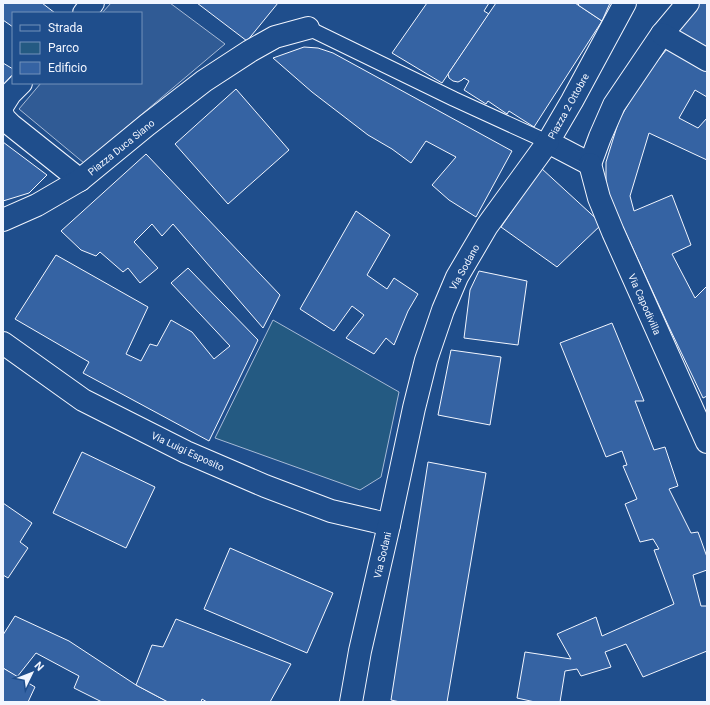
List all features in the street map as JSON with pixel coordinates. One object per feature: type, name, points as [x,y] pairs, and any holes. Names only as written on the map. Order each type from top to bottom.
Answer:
[{"type":"street","points":[[85,12],[92,3]]},
{"type":"street","name":"Piazza 2 Ottobre","points":[[590,164],[548,142],[625,3]]},
{"type":"street","points":[[590,164],[614,105],[662,34],[688,3]]},
{"type":"street","name":"Piazza Duca Siano","points":[[3,115],[11,126],[80,180],[204,81],[275,38],[308,28]]},
{"type":"street","points":[[662,34],[707,60]]},
{"type":"street","points":[[3,106],[10,94],[20,84]]},
{"type":"street","name":"Via Sodano","points":[[414,408],[426,360],[443,310],[457,277],[487,226],[548,142]]},
{"type":"street","name":"Via Capodivilla","points":[[590,164],[599,198],[613,232],[707,442]]},
{"type":"street","points":[[3,220],[36,205],[80,180]]},
{"type":"street","name":"Via Luigi Esposito","points":[[3,343],[83,400],[186,452],[265,486],[331,511],[389,525]]},
{"type":"street","name":"Via Sodani","points":[[351,702],[360,651],[414,408]]},
{"type":"lane","points":[[308,28],[454,99],[548,142]]},
{"type":"green space","points":[[273,320],[399,392],[381,477],[360,490],[215,438]]},
{"type":"shaded area","points":[[111,3],[170,3],[225,44],[84,163],[19,109],[40,84],[142,84],[142,12],[103,12]]},
{"type":"building","points":[[3,3],[42,3],[54,12],[12,12],[12,26],[3,20]]},
{"type":"building","points":[[197,3],[278,3],[247,41]]},
{"type":"building","points":[[427,3],[489,3],[484,11],[489,14],[442,83],[392,53]]},
{"type":"building","points":[[496,3],[575,3],[602,21],[534,127],[509,111],[507,114],[488,101],[486,104],[464,90],[469,81],[464,78],[458,82],[449,78],[448,74]]},
{"type":"building","points":[[580,3],[610,3],[602,21],[578,5]]},
{"type":"building","points":[[700,3],[707,3],[707,54],[674,34]]},
{"type":"building","points":[[304,47],[318,48],[333,53],[512,151],[476,217],[449,200],[432,185],[456,157],[426,141],[411,163],[392,149],[368,135],[312,92],[273,58]]},
{"type":"building","points":[[667,49],[707,71],[707,97],[695,90],[679,118],[698,128],[707,118],[707,160],[649,133],[630,196],[634,211],[672,195],[691,245],[672,254],[695,298],[707,286],[707,396],[703,398],[606,190],[606,162],[619,120],[644,77]]},
{"type":"building","points":[[3,63],[12,68],[12,75],[3,85]]},
{"type":"building","points":[[236,89],[289,150],[228,204],[175,144]]},
{"type":"building","points":[[3,142],[47,175],[29,193],[3,201]]},
{"type":"building","points":[[146,154],[280,295],[263,328],[173,224],[162,236],[152,224],[134,242],[158,268],[140,283],[128,268],[123,272],[100,252],[96,256],[81,250],[61,231]]},
{"type":"building","points":[[541,168],[602,224],[557,267],[501,227]]},
{"type":"building","points":[[356,211],[390,235],[367,275],[387,289],[394,278],[418,294],[408,311],[394,345],[386,338],[374,354],[346,338],[364,315],[352,306],[334,331],[300,309]]},
{"type":"building","points":[[56,255],[148,307],[126,354],[141,361],[150,344],[157,346],[171,320],[192,332],[214,359],[230,346],[171,283],[188,268],[258,340],[209,441],[83,373],[89,362],[15,319]]},
{"type":"building","points":[[479,271],[527,281],[518,345],[464,338],[470,290]]},
{"type":"building","points":[[612,323],[644,401],[635,401],[654,450],[665,447],[678,486],[669,489],[691,533],[698,532],[707,557],[707,570],[693,575],[701,606],[707,606],[707,651],[643,677],[626,644],[605,652],[611,667],[581,676],[577,669],[565,671],[560,702],[535,702],[517,698],[525,652],[571,659],[557,634],[596,617],[602,636],[674,604],[654,550],[659,549],[653,539],[640,542],[625,504],[637,499],[623,466],[627,465],[622,451],[606,457],[560,343]]},
{"type":"building","points":[[451,350],[501,357],[490,425],[438,415]]},
{"type":"building","points":[[82,452],[155,487],[126,548],[53,513]]},
{"type":"building","points":[[428,462],[486,473],[447,702],[400,702],[391,700]]},
{"type":"building","points":[[3,503],[32,523],[20,542],[28,548],[8,578],[3,575]]},
{"type":"building","points":[[230,548],[333,593],[307,653],[204,609]]},
{"type":"building","points":[[15,616],[69,641],[136,685],[168,702],[102,702],[74,688],[79,676],[36,653],[17,677],[3,668],[3,635]]},
{"type":"building","points":[[176,619],[291,664],[270,702],[207,702],[202,699],[201,702],[168,702],[136,685],[152,645],[163,647]]},
{"type":"building","points":[[3,668],[35,687],[28,702],[3,702]]}]
